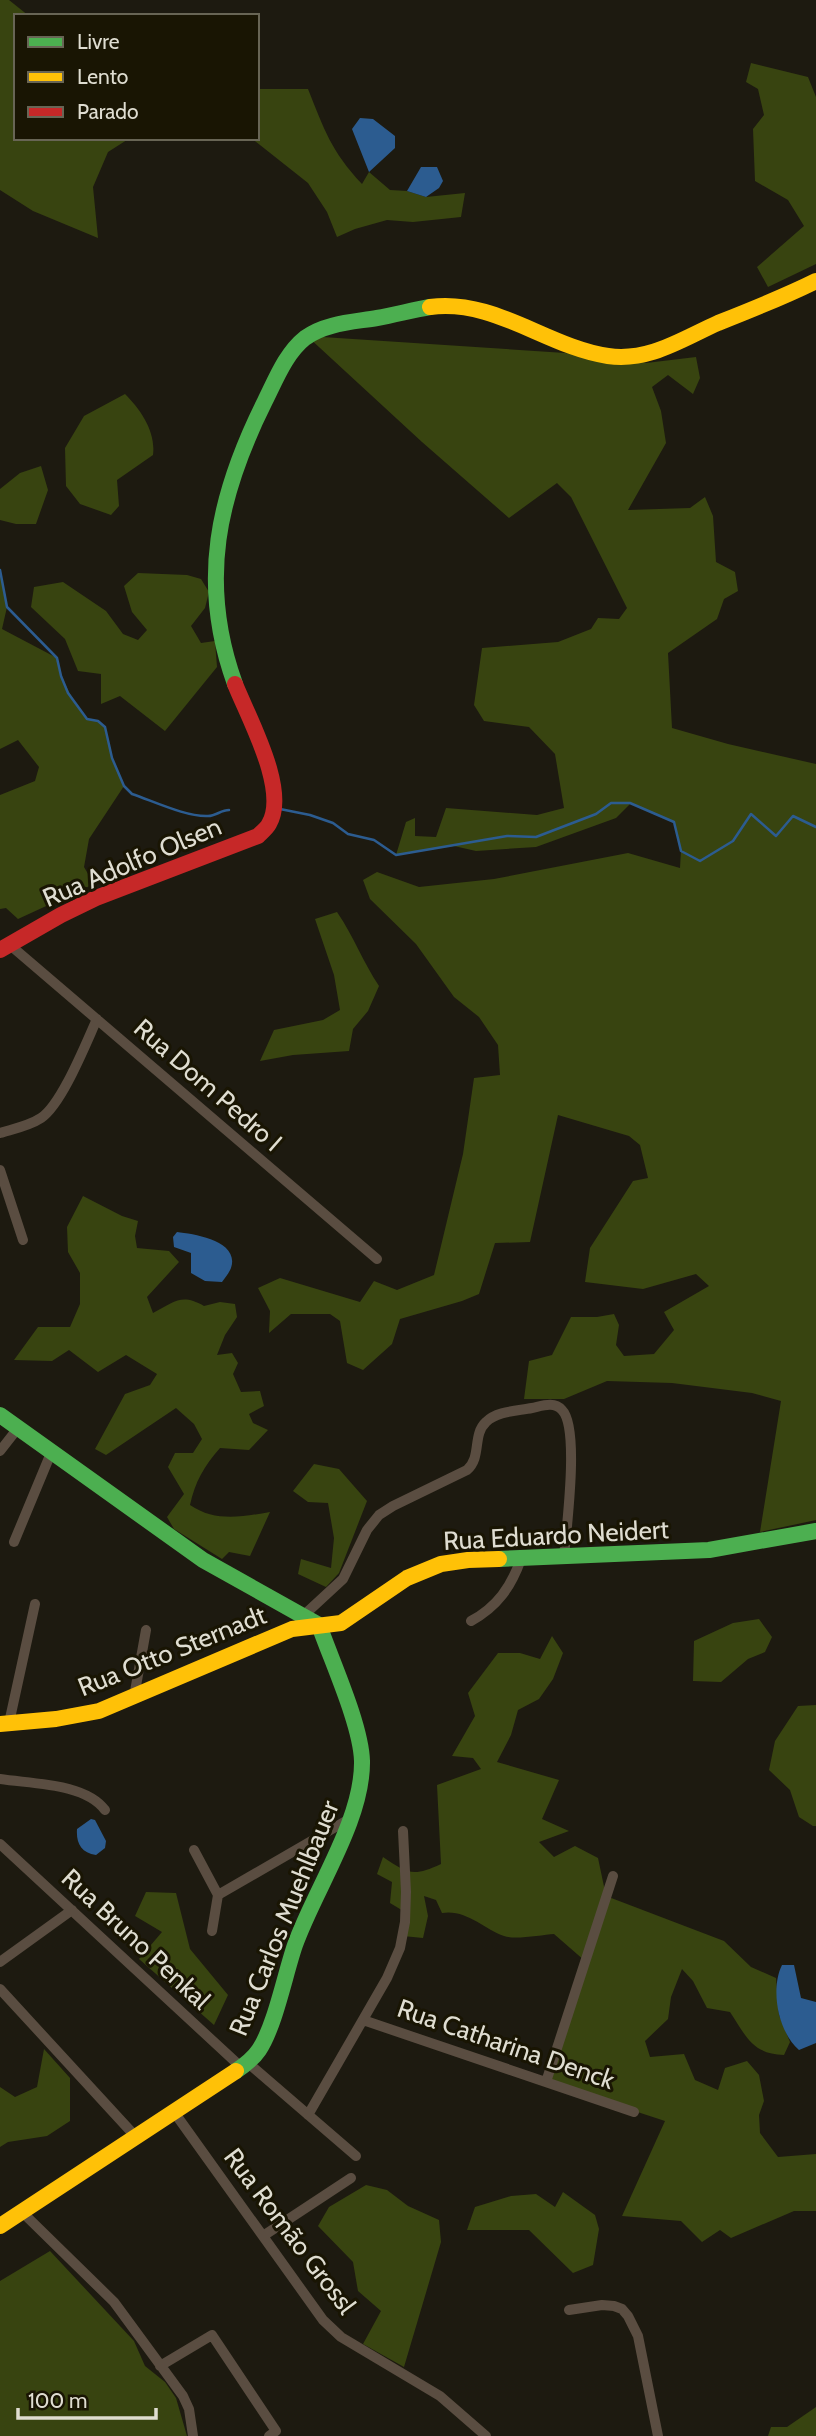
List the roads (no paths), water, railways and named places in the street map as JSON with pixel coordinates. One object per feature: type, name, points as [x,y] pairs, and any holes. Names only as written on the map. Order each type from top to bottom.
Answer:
[{"type":"street","name":"Rua Adolfo Olsen","points":[[5,947],[87,902],[258,836],[268,827],[273,810],[272,787],[261,749],[227,663],[217,620],[215,567],[223,510],[250,428],[291,352],[307,336],[338,325],[450,306],[508,319],[593,354],[626,357],[658,352],[816,281]]},
{"type":"street","name":"Rua Dom Pedro I","points":[[5,947],[97,1019],[377,1259]]},
{"type":"street","points":[[0,1133],[31,1123],[46,1114],[67,1082],[97,1019]]},
{"type":"street","points":[[0,1170],[23,1240]]},
{"type":"street","points":[[303,1616],[342,1579],[367,1530],[379,1515],[471,1467],[476,1457],[480,1432],[485,1422],[496,1415],[550,1405],[561,1408],[570,1424],[564,1558]]},
{"type":"street","points":[[0,1415],[203,1560],[319,1625]]},
{"type":"street","points":[[0,1451],[18,1428]]},
{"type":"street","points":[[14,1542],[51,1452]]},
{"type":"street","name":"Rua Eduardo Neidert","points":[[319,1625],[332,1625],[351,1618],[407,1578],[441,1564],[468,1560],[709,1550],[816,1531]]},
{"type":"street","points":[[471,1621],[488,1610],[507,1591],[521,1559]]},
{"type":"street","points":[[4,1724],[35,1604]]},
{"type":"street","name":"Rua Otto Sternadt","points":[[4,1724],[89,1713],[134,1697],[281,1633],[319,1625]]},
{"type":"street","name":"Rua Carlos Muehlbauer","points":[[0,2226],[244,2065],[259,2050],[266,2037],[296,1944],[351,1818],[361,1785],[362,1759],[355,1729],[319,1625]]},
{"type":"street","points":[[134,1697],[146,1630]]},
{"type":"street","points":[[0,1779],[86,1794],[98,1801],[105,1810]]},
{"type":"street","points":[[218,1895],[351,1818]]},
{"type":"street","points":[[308,2115],[392,1969],[402,1936],[406,1892],[403,1831]]},
{"type":"street","name":"Rua Bruno Penkal","points":[[0,1844],[244,2065],[356,2156]]},
{"type":"street","points":[[194,1850],[218,1895],[212,1931]]},
{"type":"street","points":[[546,2082],[613,1876]]},
{"type":"street","points":[[0,1962],[72,1910]]},
{"type":"street","points":[[0,1989],[136,2137]]},
{"type":"street","name":"Rua Catharina Denck","points":[[363,2020],[635,2112]]},
{"type":"street","name":"Rua Romão Grossl","points":[[174,2112],[315,2311],[331,2328],[440,2396],[486,2436]]},
{"type":"street","points":[[263,2236],[351,2178]]},
{"type":"street","points":[[21,2211],[114,2302],[187,2402],[193,2436]]},
{"type":"street","points":[[569,2310],[614,2306],[622,2309],[628,2316],[638,2336],[658,2436]]},
{"type":"street","points":[[160,2366],[212,2335],[272,2433]]},
{"type":"water","points":[[360,118],[373,119],[395,136],[395,148],[369,172],[352,129]]},
{"type":"water","points":[[421,167],[437,167],[443,181],[439,188],[426,197],[407,191]]},
{"type":"water","points":[[177,1232],[214,1241],[229,1251],[231,1268],[222,1282],[205,1281],[191,1273],[191,1253],[174,1247],[173,1237]]},
{"type":"water","points":[[91,1819],[95,1820],[106,1841],[105,1848],[96,1855],[83,1850],[77,1839],[77,1829]]},
{"type":"water","points":[[782,1965],[794,1965],[801,1998],[816,2002],[816,2043],[799,2050],[786,2032],[778,2010],[777,1986]]},
{"type":"waterway","points":[[0,570],[7,607],[57,658],[68,693],[87,719],[98,721],[105,727],[112,758],[124,786],[132,794],[190,814],[211,816],[229,810]]},
{"type":"waterway","points":[[280,809],[333,823],[348,834],[374,840],[396,855],[507,836],[536,837],[596,814],[611,803],[630,803],[674,822],[681,851],[700,861],[733,841],[751,814],[776,836],[793,816],[816,827]]}]
